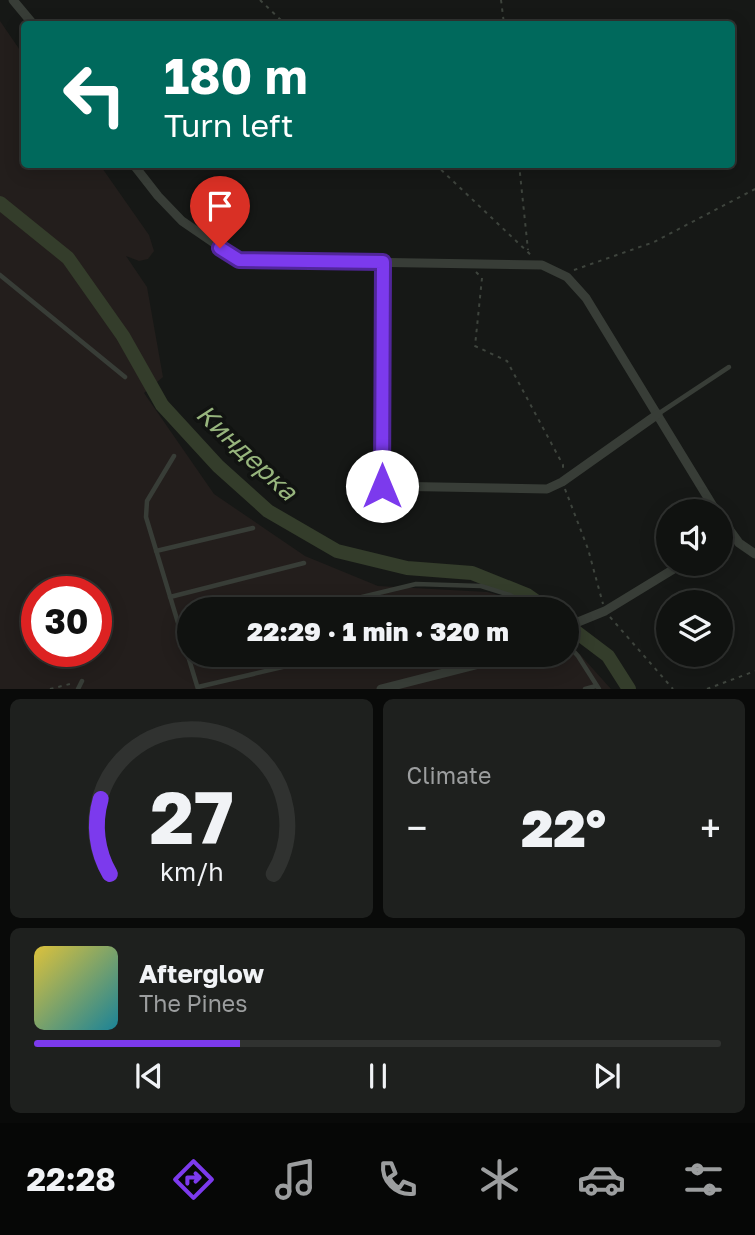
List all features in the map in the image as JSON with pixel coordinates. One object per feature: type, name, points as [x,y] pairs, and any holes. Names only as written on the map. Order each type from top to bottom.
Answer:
[{"type":"street","points":[[13,0],[30,21]]},
{"type":"street","points":[[135,168],[182,221],[239,260],[542,265],[567,277],[586,298],[709,499]]},
{"type":"street","points":[[383,262],[382,486],[547,489],[562,482],[658,414]]},
{"type":"street","points":[[733,536],[755,554]]},
{"type":"street","points":[[579,622],[605,611],[662,576]]},
{"type":"street","points":[[381,689],[467,667]]},
{"type":"lane","points":[[0,275],[125,377]]},
{"type":"lane","points":[[658,414],[729,366]]},
{"type":"lane","points":[[174,456],[147,500],[146,517],[177,616]]},
{"type":"lane","points":[[156,551],[253,528]]},
{"type":"lane","points":[[170,597],[304,563]]},
{"type":"lane","points":[[362,597],[416,584],[481,586],[513,597]]},
{"type":"lane","points":[[579,658],[597,687],[585,689]]},
{"type":"lane","points":[[193,667],[198,688],[284,667]]},
{"type":"lane","points":[[78,689],[82,681]]},
{"type":"path","points":[[260,0],[282,21]]},
{"type":"path","points":[[501,0],[504,21]]},
{"type":"path","points":[[439,168],[542,265]]},
{"type":"path","points":[[519,168],[528,252]]},
{"type":"path","points":[[561,275],[654,242],[755,190]]},
{"type":"path","points":[[468,264],[482,278],[475,346],[507,361],[563,465],[562,482],[588,549],[605,611],[673,689]]},
{"type":"path","points":[[707,689],[755,671]]},
{"type":"path","points":[[50,689],[82,681]]},
{"type":"shaded area","points":[[0,21],[21,52],[21,168],[102,168],[149,235],[154,251],[148,259],[139,261],[126,256],[147,287],[163,377],[144,393],[214,494],[305,556],[378,586],[487,592],[505,597],[177,597],[177,667],[579,667],[579,653],[611,689],[0,689]]},
{"type":"waterway","name":"Киндерка","points":[[0,203],[68,258],[123,336],[162,405],[218,466],[268,511],[337,551],[407,568],[472,573],[530,597]]},
{"type":"waterway","name":"Киндерка","points":[[579,634],[608,656],[629,689]]},
{"type":"route","points":[[220,248],[239,260],[383,262],[382,486]]}]
